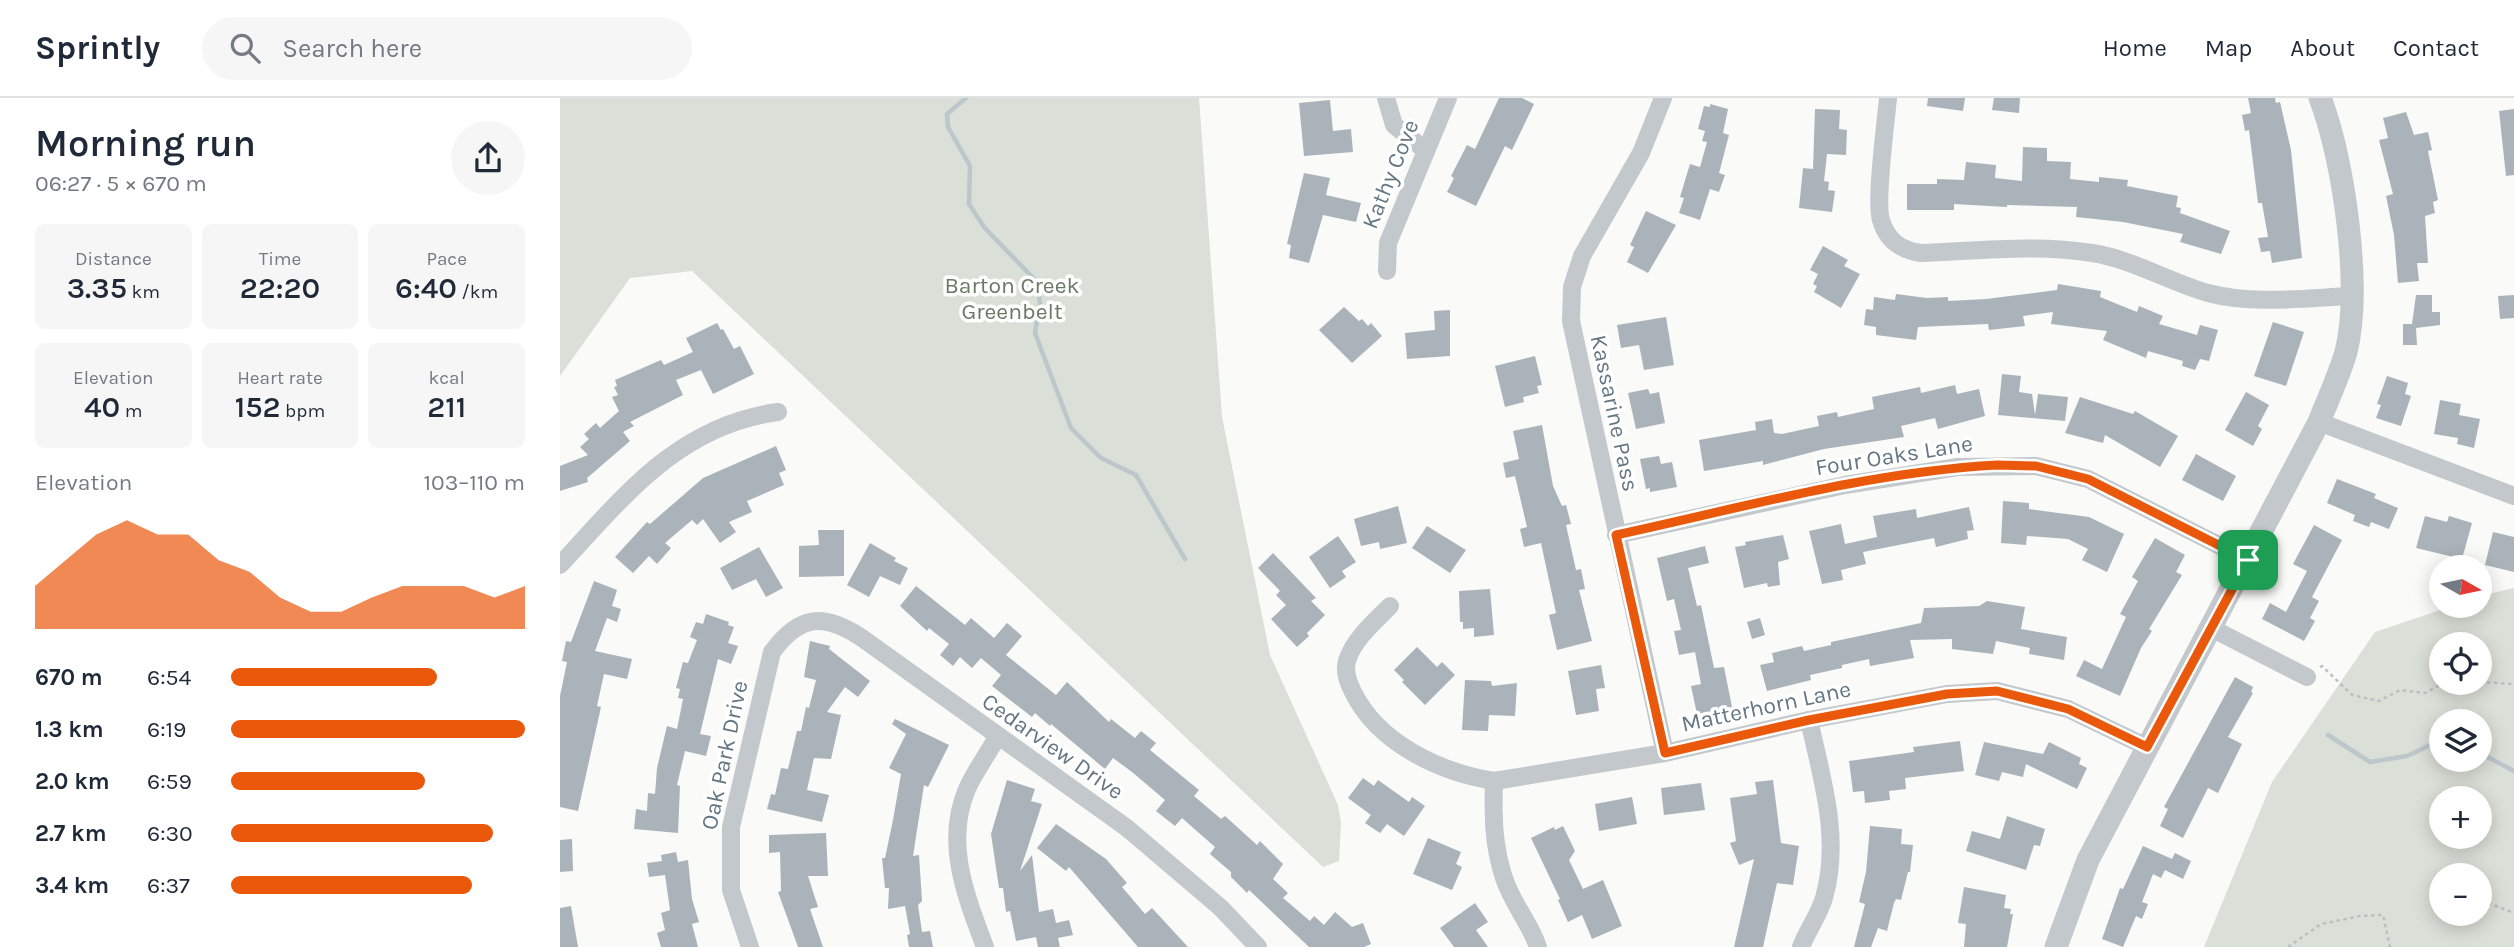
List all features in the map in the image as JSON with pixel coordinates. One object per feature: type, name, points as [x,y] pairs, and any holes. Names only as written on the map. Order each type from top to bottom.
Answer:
[{"type":"street","points":[[1386,98],[1394,125],[1425,150]]},
{"type":"street","name":"Kathy Cove","points":[[1387,271],[1388,243],[1448,98]]},
{"type":"street","name":"Kassarine Pass","points":[[1663,98],[1641,153],[1582,256],[1572,287],[1571,321],[1665,753]]},
{"type":"street","points":[[1888,98],[1880,219],[1891,240],[1903,250],[1921,253],[2042,249],[2093,253],[2233,299],[2352,296]]},
{"type":"street","points":[[2056,947],[2088,860],[2319,422],[2346,351],[2352,296],[2347,212],[2326,114],[2320,98]]},
{"type":"street","points":[[560,565],[625,495],[668,455],[710,430],[751,415],[778,412]]},
{"type":"street","points":[[2319,422],[2514,496]]},
{"type":"street","name":"Four Oaks Lane","points":[[1616,535],[1845,485],[1958,467],[2036,466],[2088,479],[2248,560]]},
{"type":"street","name":"Matterhorn Lane","points":[[1390,606],[1365,632],[1347,659],[1348,683],[1362,711],[1397,743],[1436,765],[1468,777],[1494,781],[1665,753],[1809,720],[1947,694],[1997,691],[2068,709],[2147,747]]},
{"type":"street","name":"Cedarview Drive","points":[[800,624],[821,620],[844,626],[1127,828],[1221,908],[1258,947]]},
{"type":"street","name":"Oak Park Drive","points":[[750,947],[731,890],[731,827],[772,652],[785,635],[800,624]]},
{"type":"street","points":[[2211,628],[2307,677]]},
{"type":"street","points":[[1801,947],[1823,901],[1830,872],[1832,837],[1809,720]]},
{"type":"street","points":[[985,947],[962,884],[957,853],[957,821],[967,789],[997,737]]},
{"type":"street","points":[[1494,781],[1492,825],[1504,880],[1538,947]]},
{"type":"path","points":[[2307,677],[2322,666],[2353,695],[2379,701],[2400,690],[2429,690]]},
{"type":"path","points":[[2492,683],[2514,684]]},
{"type":"path","points":[[2492,905],[2514,913]]},
{"type":"path","points":[[2288,947],[2321,924],[2360,916],[2383,915],[2390,947]]},
{"type":"green space","name":"Barton Creek Greenbelt","points":[[560,98],[1199,98],[1222,417],[1270,655],[1338,805],[1341,823],[1339,861],[1323,867],[692,271],[630,278],[560,376]]},
{"type":"green space","points":[[2514,588],[2514,947],[2204,947],[2272,782],[2375,632],[2429,614],[2429,618],[2492,618],[2492,593]]},
{"type":"building","points":[[1499,98],[1522,98],[1534,104],[1512,150],[1505,146],[1476,206],[1447,192],[1454,178],[1451,176],[1467,145],[1475,149]]},
{"type":"building","points":[[1928,98],[1965,98],[1963,111],[1927,106]]},
{"type":"building","points":[[1994,98],[2020,98],[2019,113],[1992,110]]},
{"type":"building","points":[[2248,98],[2275,98],[2276,103],[2280,102],[2291,150],[2302,258],[2272,263],[2270,251],[2261,252],[2258,238],[2268,237],[2262,203],[2258,203],[2249,130],[2245,131],[2242,115],[2251,113]]},
{"type":"building","points":[[1330,100],[1333,131],[1351,129],[1353,152],[1304,156],[1299,103]]},
{"type":"building","points":[[1710,104],[1728,109],[1723,133],[1729,135],[1719,173],[1725,175],[1719,192],[1710,189],[1700,220],[1679,213],[1684,198],[1680,197],[1690,164],[1700,167],[1707,142],[1702,141],[1705,131],[1698,129],[1704,106],[1710,107]]},
{"type":"building","points":[[1815,109],[1840,110],[1839,129],[1847,130],[1846,155],[1827,154],[1824,181],[1829,182],[1828,190],[1835,191],[1832,212],[1799,208],[1803,168],[1813,169]]},
{"type":"building","points":[[2514,109],[2514,175],[2506,176],[2499,111]]},
{"type":"building","points":[[2406,112],[2414,135],[2428,132],[2432,150],[2428,151],[2438,200],[2433,202],[2435,213],[2425,216],[2428,263],[2417,263],[2419,281],[2398,283],[2394,235],[2386,196],[2393,194],[2379,140],[2388,138],[2383,118]]},
{"type":"building","points":[[2023,147],[2047,148],[2047,161],[2071,162],[2070,179],[2099,182],[2099,177],[2128,180],[2127,186],[2178,196],[2176,207],[2181,208],[2180,213],[2230,231],[2221,254],[2180,242],[2183,234],[2123,222],[2076,217],[2077,207],[1954,204],[1954,210],[1907,210],[1907,184],[1937,184],[1937,179],[1964,180],[1966,162],[1996,165],[1995,178],[2022,181]]},
{"type":"building","points":[[1304,173],[1330,178],[1326,195],[1361,203],[1356,222],[1323,215],[1309,263],[1289,258],[1291,245],[1287,244]]},
{"type":"building","points":[[1646,211],[1676,225],[1648,273],[1627,262],[1634,247],[1630,245]]},
{"type":"building","points":[[1823,246],[1848,260],[1844,266],[1860,274],[1841,308],[1814,292],[1817,286],[1813,284],[1818,274],[1810,270]]},
{"type":"building","points":[[2058,284],[2101,291],[2100,297],[2137,312],[2139,306],[2163,316],[2159,324],[2197,335],[2200,325],[2218,330],[2209,361],[2200,359],[2195,370],[2182,366],[2183,361],[2148,351],[2146,358],[2103,340],[2107,331],[2051,324],[2053,312],[2023,316],[2025,326],[1989,330],[1988,324],[1918,327],[1916,340],[1876,335],[1876,327],[1864,325],[1866,309],[1873,310],[1874,297],[1895,300],[1896,294],[1927,298],[1948,297],[1948,301],[1986,299],[2057,290]]},
{"type":"building","points":[[2416,295],[2432,295],[2432,312],[2440,312],[2440,325],[2416,328],[2417,345],[2403,345],[2403,324],[2412,324]]},
{"type":"building","points":[[2514,295],[2514,318],[2500,319],[2498,296]]},
{"type":"building","points":[[1344,307],[1359,321],[1362,319],[1368,326],[1371,323],[1382,336],[1352,363],[1319,330]]},
{"type":"building","points":[[1450,310],[1450,356],[1407,359],[1405,333],[1435,330],[1434,311]]},
{"type":"building","points":[[1666,317],[1674,365],[1644,370],[1639,345],[1621,348],[1617,325]]},
{"type":"building","points":[[2273,322],[2304,332],[2286,386],[2254,376]]},
{"type":"building","points":[[717,323],[734,349],[740,346],[754,374],[713,394],[701,370],[676,380],[683,395],[630,422],[634,426],[623,432],[630,441],[587,478],[588,482],[560,491],[560,466],[588,455],[580,447],[589,439],[584,434],[596,423],[600,428],[619,411],[612,397],[618,395],[614,387],[617,386],[615,380],[661,360],[664,365],[693,352],[686,338]]},
{"type":"building","points":[[1535,356],[1542,385],[1537,386],[1539,393],[1523,397],[1524,402],[1505,407],[1495,366]]},
{"type":"building","points":[[2002,374],[2021,376],[2019,392],[2032,394],[2035,415],[2038,394],[2068,397],[2065,421],[1998,415]]},
{"type":"building","points":[[2387,376],[2408,383],[2405,394],[2411,396],[2401,426],[2376,418],[2381,405],[2377,404]]},
{"type":"building","points":[[1955,385],[1957,394],[1979,389],[1985,416],[1938,429],[1935,418],[1901,426],[1904,437],[1824,449],[1763,465],[1763,461],[1704,471],[1699,440],[1756,430],[1755,422],[1772,419],[1774,433],[1782,434],[1819,426],[1817,416],[1837,412],[1838,417],[1874,409],[1872,397],[1920,387],[1921,393]]},
{"type":"building","points":[[1648,389],[1650,394],[1659,392],[1665,423],[1636,429],[1628,393]]},
{"type":"building","points":[[2246,392],[2269,405],[2258,426],[2262,429],[2253,446],[2225,430]]},
{"type":"building","points":[[2080,397],[2133,414],[2135,411],[2178,436],[2160,467],[2105,435],[2103,443],[2065,433]]},
{"type":"building","points":[[2440,400],[2461,404],[2459,415],[2480,419],[2474,448],[2457,444],[2458,438],[2434,434]]},
{"type":"building","points":[[1542,425],[1553,486],[1562,506],[1566,505],[1571,524],[1566,525],[1576,570],[1581,569],[1585,589],[1579,590],[1592,641],[1557,650],[1549,615],[1556,613],[1541,543],[1524,547],[1520,529],[1527,527],[1515,476],[1506,478],[1503,463],[1519,459],[1513,431]]},
{"type":"building","points":[[776,446],[786,470],[779,473],[784,485],[747,501],[752,512],[729,522],[736,532],[720,543],[703,519],[697,525],[692,520],[665,543],[671,548],[657,564],[649,556],[633,573],[615,557],[647,522],[650,524],[703,478]]},
{"type":"building","points":[[2196,454],[2236,476],[2223,501],[2182,480]]},
{"type":"building","points":[[1659,456],[1661,464],[1672,462],[1677,487],[1650,492],[1650,488],[1646,489],[1640,459]]},
{"type":"building","points":[[2337,479],[2376,494],[2374,498],[2398,508],[2389,529],[2371,522],[2369,527],[2353,521],[2355,515],[2327,503]]},
{"type":"building","points":[[2003,501],[2029,503],[2029,509],[2089,517],[2124,534],[2107,572],[2082,560],[2088,549],[2068,539],[2027,536],[2026,545],[2001,543]]},
{"type":"building","points":[[1398,506],[1407,543],[1380,549],[1379,542],[1361,546],[1354,519]]},
{"type":"building","points":[[1969,507],[1974,530],[1967,531],[1968,539],[1936,547],[1934,538],[1863,552],[1866,564],[1841,570],[1843,580],[1822,584],[1809,531],[1841,524],[1845,544],[1877,537],[1873,516],[1916,509],[1917,518]]},
{"type":"building","points":[[2425,516],[2447,522],[2449,516],[2472,523],[2463,555],[2445,555],[2416,548]]},
{"type":"building","points":[[2314,525],[2342,540],[2312,597],[2319,601],[2310,618],[2315,621],[2304,641],[2262,619],[2270,603],[2286,612],[2307,571],[2293,564]]},
{"type":"building","points":[[1427,526],[1466,550],[1450,573],[1412,548]]},
{"type":"building","points":[[818,530],[844,530],[844,576],[799,577],[799,546],[819,545]]},
{"type":"building","points":[[2493,532],[2514,537],[2514,572],[2492,567],[2492,555],[2487,555]]},
{"type":"building","points":[[1783,535],[1789,559],[1778,562],[1780,585],[1768,587],[1767,583],[1744,588],[1735,547],[1746,545],[1745,542]]},
{"type":"building","points":[[1338,536],[1356,562],[1342,571],[1346,577],[1330,588],[1309,557]]},
{"type":"building","points":[[2155,538],[2185,555],[2176,572],[2182,575],[2149,629],[2152,631],[2141,648],[2120,696],[2076,676],[2084,660],[2102,669],[2126,617],[2120,614],[2138,581],[2132,577]]},
{"type":"building","points":[[870,543],[908,568],[900,585],[880,576],[869,597],[847,585]]},
{"type":"building","points":[[1705,546],[1709,563],[1688,568],[1697,606],[1701,605],[1714,668],[1724,667],[1732,707],[1697,714],[1691,686],[1701,684],[1695,652],[1679,655],[1674,631],[1681,630],[1674,599],[1667,601],[1657,558]]},
{"type":"building","points":[[759,547],[783,588],[766,597],[756,579],[732,590],[720,568]]},
{"type":"building","points":[[1273,553],[1316,598],[1311,601],[1325,615],[1297,647],[1271,619],[1286,605],[1276,595],[1280,591],[1258,568]]},
{"type":"building","points":[[594,581],[617,590],[612,606],[621,609],[617,622],[607,618],[595,651],[632,659],[627,679],[604,674],[597,706],[601,707],[578,811],[560,807],[560,696],[567,662],[562,661],[566,641],[571,642]]},
{"type":"building","points":[[916,586],[965,625],[971,618],[994,638],[1007,623],[1022,636],[1006,655],[1056,695],[1067,682],[1109,722],[1111,719],[1135,738],[1141,731],[1156,743],[1150,750],[1199,790],[1194,796],[1221,819],[1225,816],[1257,845],[1260,841],[1283,864],[1273,879],[1288,893],[1283,898],[1310,921],[1314,916],[1324,925],[1335,912],[1352,927],[1363,923],[1371,944],[1364,947],[1309,947],[1249,890],[1247,893],[1231,877],[1231,872],[1210,854],[1215,847],[1182,818],[1175,826],[1156,811],[1165,800],[1132,772],[1113,758],[1105,769],[1051,724],[1050,726],[1035,713],[1032,717],[992,686],[1001,675],[981,658],[972,668],[960,657],[953,666],[940,655],[949,644],[929,628],[927,631],[900,606]]},
{"type":"building","points":[[1490,589],[1494,635],[1474,637],[1474,628],[1463,629],[1463,622],[1460,622],[1459,591]]},
{"type":"building","points":[[1987,601],[2025,607],[2021,629],[2067,637],[2064,660],[2029,654],[2030,648],[1996,641],[1993,654],[1952,649],[1952,639],[1910,640],[1914,658],[1870,666],[1869,659],[1842,665],[1842,668],[1810,675],[1811,680],[1767,691],[1760,665],[1774,662],[1772,653],[1802,646],[1804,651],[1831,645],[1831,642],[1921,623],[1924,608],[1979,606]]},
{"type":"building","points":[[706,614],[729,622],[728,625],[734,627],[728,643],[738,646],[731,664],[718,659],[700,734],[711,736],[706,756],[685,751],[677,785],[680,786],[678,833],[634,829],[636,809],[647,811],[648,793],[655,794],[657,768],[667,726],[677,729],[683,699],[678,698],[680,689],[676,688],[683,662],[688,663],[697,640],[690,637],[696,622],[703,624]]},
{"type":"building","points":[[1760,618],[1765,635],[1752,639],[1747,622]]},
{"type":"building","points":[[810,641],[830,646],[829,649],[870,681],[858,697],[845,687],[827,712],[841,715],[831,759],[814,758],[807,790],[829,795],[822,822],[767,809],[771,794],[775,795],[781,768],[788,769],[797,731],[801,731],[806,707],[809,708],[816,680],[804,677]]},
{"type":"building","points":[[1417,647],[1437,667],[1442,662],[1455,675],[1425,705],[1394,670]]},
{"type":"building","points":[[1601,665],[1605,688],[1596,689],[1599,711],[1576,715],[1568,671]]},
{"type":"building","points":[[2235,677],[2253,687],[2253,693],[2228,737],[2242,744],[2218,793],[2208,788],[2183,838],[2160,826],[2168,809],[2164,807]]},
{"type":"building","points":[[1465,680],[1491,681],[1492,686],[1517,683],[1515,716],[1489,715],[1488,731],[1462,730]]},
{"type":"building","points":[[895,719],[949,745],[928,787],[924,785],[913,856],[919,855],[922,901],[918,905],[922,932],[930,931],[933,947],[909,947],[907,935],[910,934],[905,906],[888,909],[889,888],[885,888],[882,858],[885,858],[901,774],[889,768],[906,734],[892,724]]},
{"type":"building","points":[[1960,741],[1964,771],[1905,778],[1906,789],[1889,791],[1890,800],[1865,803],[1864,791],[1853,792],[1849,761],[1914,752],[1913,747]]},
{"type":"building","points":[[1984,742],[2043,754],[2049,742],[2081,758],[2079,764],[2087,768],[2077,789],[2026,764],[2023,777],[2002,772],[1999,781],[1975,775]]},
{"type":"building","points":[[1363,778],[1374,786],[1378,780],[1409,802],[1412,797],[1425,806],[1404,836],[1387,824],[1380,833],[1365,823],[1371,815],[1348,798]]},
{"type":"building","points":[[1007,780],[1035,789],[1031,801],[1042,804],[1020,871],[1032,855],[1039,912],[1053,909],[1056,923],[1069,920],[1073,935],[1058,938],[1060,947],[1038,947],[1036,937],[1016,941],[1010,911],[1006,912],[1003,888],[999,888],[991,834]]},
{"type":"building","points":[[1773,780],[1781,843],[1799,846],[1793,885],[1777,883],[1763,947],[1734,947],[1754,859],[1739,865],[1730,843],[1736,841],[1730,798],[1757,794],[1755,782]]},
{"type":"building","points":[[1701,783],[1705,810],[1664,815],[1661,788]]},
{"type":"building","points":[[1632,797],[1637,824],[1599,831],[1595,804]]},
{"type":"building","points":[[2007,816],[2045,829],[2040,846],[2034,845],[2026,870],[1966,851],[1972,831],[2000,839]]},
{"type":"building","points":[[1056,824],[1106,859],[1127,883],[1122,887],[1145,914],[1152,908],[1188,947],[1138,947],[1069,867],[1066,871],[1037,848]]},
{"type":"building","points":[[1563,826],[1575,851],[1569,860],[1583,889],[1603,880],[1622,926],[1592,939],[1582,915],[1568,922],[1531,838],[1554,827],[1555,830]]},
{"type":"building","points":[[1870,826],[1902,829],[1901,844],[1913,845],[1910,872],[1901,900],[1896,899],[1894,903],[1887,931],[1878,928],[1871,947],[1854,947],[1865,904],[1859,902],[1866,872]]},
{"type":"building","points":[[826,833],[828,876],[808,876],[818,907],[810,909],[823,947],[798,947],[778,892],[781,891],[780,852],[769,853],[769,835]]},
{"type":"building","points":[[1428,838],[1461,852],[1456,864],[1462,867],[1452,890],[1413,874]]},
{"type":"building","points":[[572,839],[573,871],[560,872],[560,840]]},
{"type":"building","points":[[2143,846],[2172,859],[2175,853],[2191,861],[2183,879],[2165,870],[2161,878],[2153,874],[2142,902],[2148,904],[2142,919],[2136,916],[2123,947],[2102,939],[2120,888],[2123,889]]},
{"type":"building","points":[[676,852],[678,862],[688,860],[692,899],[699,922],[692,924],[698,947],[661,947],[657,933],[665,930],[661,913],[670,910],[665,875],[649,877],[647,863],[662,861],[661,855]]},
{"type":"building","points":[[1964,887],[2006,895],[2004,908],[2011,909],[2010,914],[2013,914],[2007,947],[1964,947],[1966,924],[1958,923]]},
{"type":"building","points":[[1475,903],[1488,922],[1476,930],[1488,947],[1454,947],[1440,928]]},
{"type":"building","points":[[571,906],[578,947],[560,947],[560,908]]},
{"type":"waterway","points":[[966,98],[947,114],[948,127],[970,166],[969,204],[984,227],[1037,282],[1040,303],[1035,333],[1071,428],[1101,458],[1136,475],[1185,559]]},
{"type":"waterway","points":[[2328,735],[2370,762],[2407,756],[2429,746]]},
{"type":"waterway","points":[[2492,759],[2514,771]]},
{"type":"route","points":[[2036,466],[2088,479],[2248,560],[2147,747],[2068,709],[2035,698],[1997,691],[1947,694],[1809,720],[1665,753],[1616,535],[1845,485],[1958,467],[2036,466]]}]
